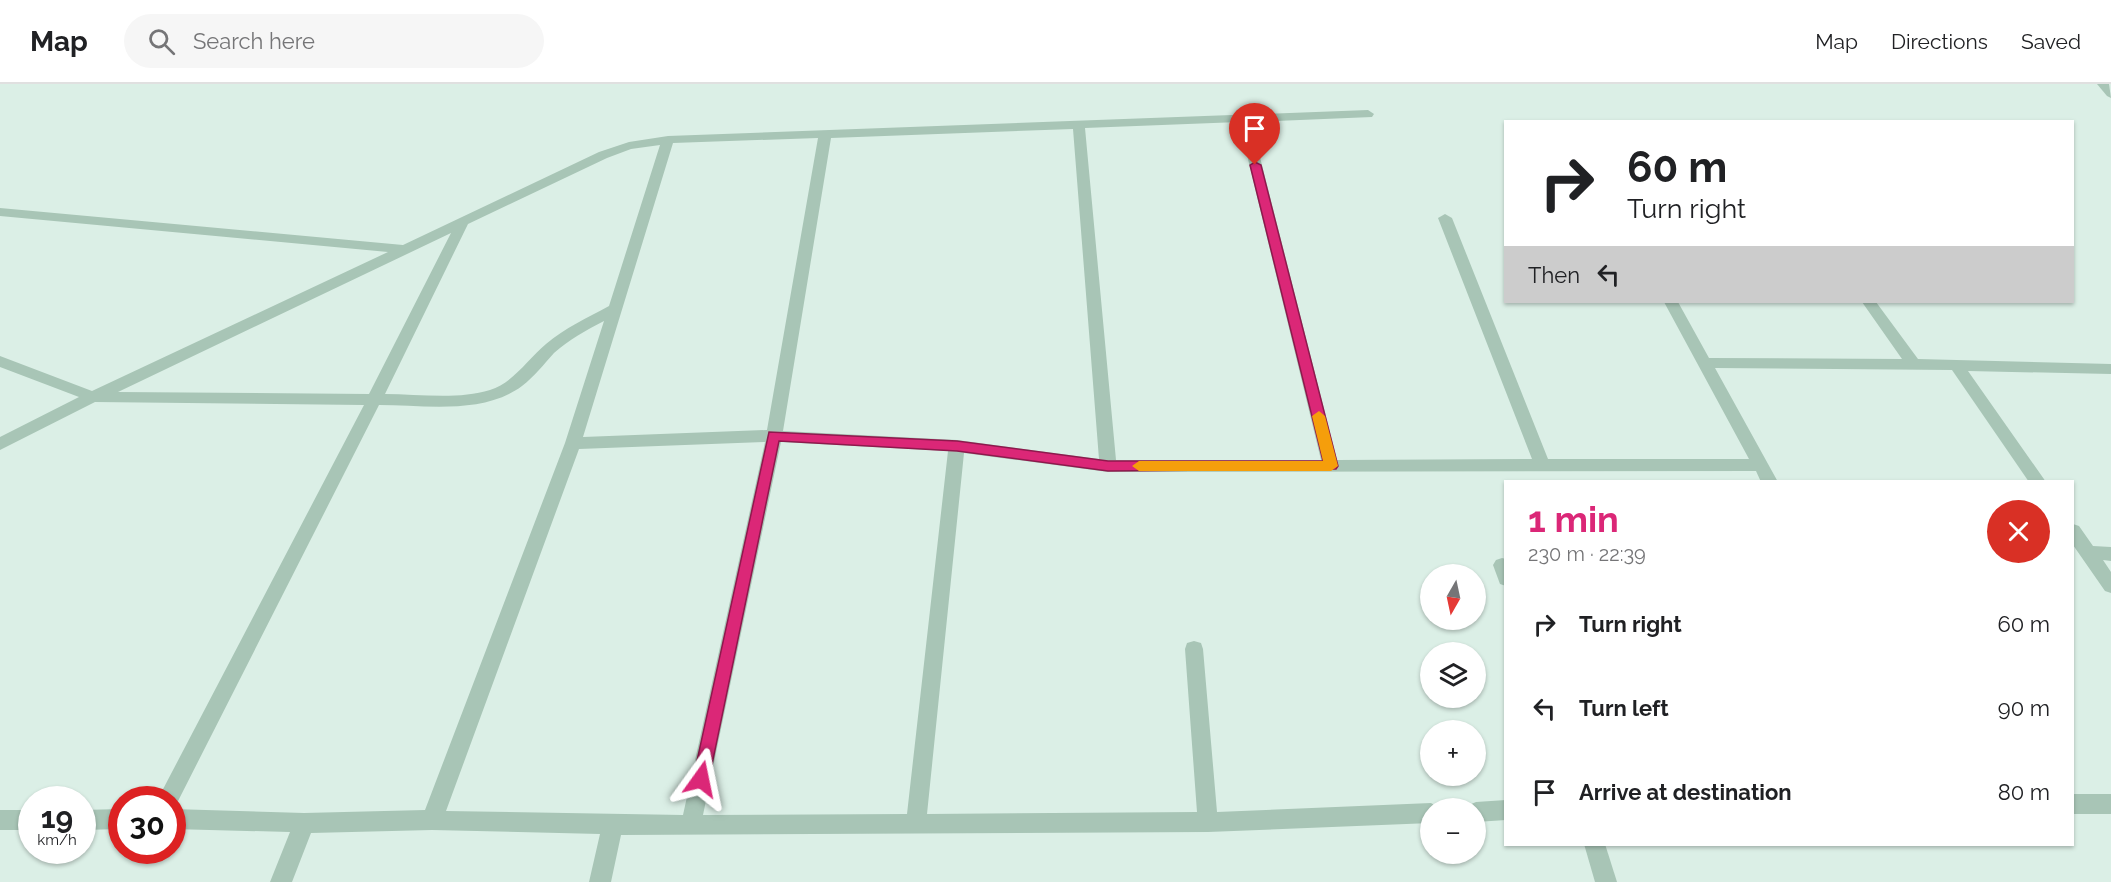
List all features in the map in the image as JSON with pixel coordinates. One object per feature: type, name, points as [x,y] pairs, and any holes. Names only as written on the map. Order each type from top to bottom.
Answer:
[{"type":"street","points":[[2103,84],[2111,94]]},
{"type":"street","points":[[0,444],[93,397],[463,221],[603,155],[629,146],[668,140],[1368,114]]},
{"type":"street","points":[[1244,119],[1331,466]]},
{"type":"street","points":[[1079,125],[1108,466]]},
{"type":"street","points":[[692,825],[774,435],[825,134]]},
{"type":"street","points":[[432,820],[573,443],[668,140]]},
{"type":"street","points":[[0,212],[405,249]]},
{"type":"street","points":[[1445,218],[1543,466]]},
{"type":"street","points":[[175,786],[374,400],[463,221]]},
{"type":"street","points":[[1672,303],[1769,480]]},
{"type":"street","points":[[1870,303],[1914,364]]},
{"type":"street","points":[[0,361],[93,397],[466,400],[495,395],[517,382],[551,348],[575,330],[615,309]]},
{"type":"street","points":[[1705,363],[1914,364],[2111,369]]},
{"type":"street","points":[[1956,365],[2037,480]]},
{"type":"street","points":[[573,443],[774,435],[957,446],[1108,466],[1761,465]]},
{"type":"street","points":[[916,824],[957,446]]},
{"type":"street","points":[[2074,532],[2111,586]]},
{"type":"street","points":[[2088,552],[2111,554]]},
{"type":"street","points":[[1194,650],[1208,822]]},
{"type":"street","points":[[2074,804],[2111,804]]},
{"type":"street","points":[[1486,811],[1504,810]]},
{"type":"street","points":[[186,819],[304,823],[432,820],[613,825],[916,824],[1208,822],[1420,813]]},
{"type":"street","points":[[0,820],[18,820]]},
{"type":"street","points":[[281,882],[304,823]]},
{"type":"street","points":[[600,882],[613,825]]},
{"type":"street","points":[[1595,846],[1606,882]]},
{"type":"slow traffic","points":[[1139,466],[1331,466],[1319,416]]},
{"type":"route","points":[[701,779],[774,435],[957,446],[1108,466],[1331,466],[1255,165]]}]
